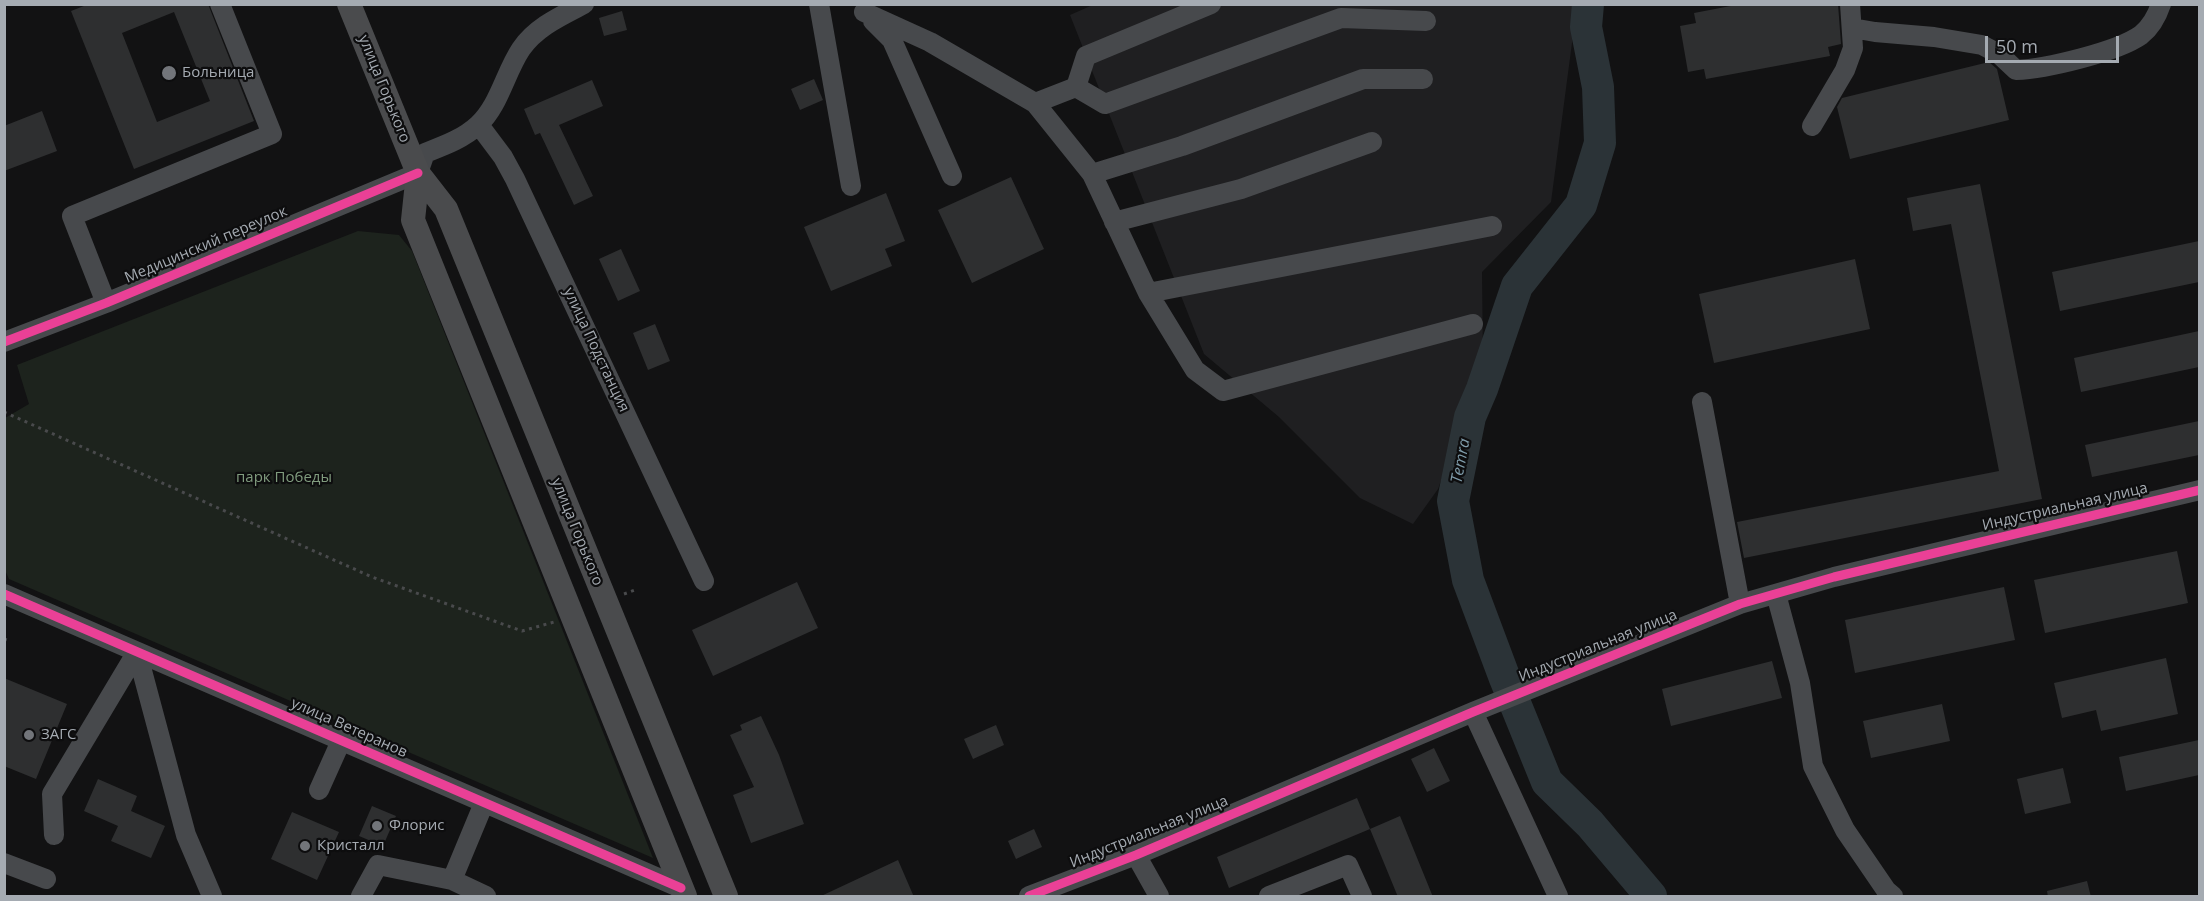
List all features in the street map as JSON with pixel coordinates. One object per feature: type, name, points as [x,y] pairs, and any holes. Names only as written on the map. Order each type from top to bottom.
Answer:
[{"type":"main road","name":"улица Горького","points":[[350,4],[418,173],[446,209],[726,897]]},
{"type":"main road","name":"улица Горького","points":[[418,173],[413,220],[683,892]]},
{"type":"street","points":[[106,303],[72,216],[272,134],[220,4]]},
{"type":"street","points":[[418,173],[425,153],[458,139],[478,125],[493,104],[521,48],[546,23],[584,4]]},
{"type":"street","points":[[819,4],[850,186]]},
{"type":"street","points":[[1076,87],[1086,56],[1210,4]]},
{"type":"street","points":[[1812,126],[1845,70],[1853,48],[1850,4]]},
{"type":"street","points":[[1852,28],[1935,37],[1982,45],[1999,54],[2016,70],[2038,69],[2121,46],[2142,34],[2157,17],[2161,4]]},
{"type":"street","points":[[860,8],[930,42],[1035,103],[1092,174],[1148,293],[1195,370],[1223,391],[1473,324]]},
{"type":"street","points":[[860,8],[892,40],[952,176]]},
{"type":"street","points":[[1076,87],[1105,104],[1341,18],[1426,21]]},
{"type":"street","points":[[1092,174],[1182,146],[1363,79],[1423,79]]},
{"type":"street","points":[[1035,103],[1076,87]]},
{"type":"street","name":"улица Подстанция","points":[[478,125],[503,157],[515,178],[704,581]]},
{"type":"street","points":[[1114,222],[1241,189],[1372,142]]},
{"type":"street","name":"Медицинский переулок","points":[[4,342],[106,303],[418,173]]},
{"type":"street","points":[[1148,293],[1492,226]]},
{"type":"street","points":[[1702,402],[1740,604]]},
{"type":"street","name":"Индустриальная улица","points":[[1029,897],[1136,855],[1473,712],[1740,604],[1834,577],[2199,490]]},
{"type":"street","name":"улица Ветеранов","points":[[4,594],[683,892]]},
{"type":"street","points":[[1776,594],[1800,683],[1813,766],[1845,830],[1893,897]]},
{"type":"street","points":[[54,835],[52,794],[137,652]]},
{"type":"street","points":[[137,652],[186,835],[212,897]]},
{"type":"street","points":[[1473,712],[1558,897]]},
{"type":"street","points":[[319,790],[340,741]]},
{"type":"street","points":[[452,880],[484,803]]},
{"type":"street","points":[[1136,855],[1160,897]]},
{"type":"street","points":[[4,863],[46,879]]},
{"type":"street","points":[[361,897],[378,865],[452,880],[486,897]]},
{"type":"street","points":[[1269,897],[1348,865],[1362,897]]},
{"type":"path","points":[[4,412],[372,577],[522,631],[572,616]]},
{"type":"path","points":[[606,602],[635,590]]},
{"type":"shaded area","points":[[1095,4],[1577,5],[1551,202],[1482,272],[1483,362],[1438,489],[1413,524],[1360,498],[1279,417],[1204,354],[1070,15]]},
{"type":"green space","name":"парк Победы","points":[[358,231],[399,235],[412,251],[653,858],[9,579],[5,570],[5,418],[29,404],[17,365]]},
{"type":"building","points":[[89,4],[208,4],[254,121],[134,169],[71,11]],"holes":[[[174,12],[210,101],[157,122],[122,33]]]},
{"type":"building","points":[[1741,4],[1838,4],[1841,44],[1828,47],[1830,56],[1706,79],[1704,69],[1688,72],[1680,26],[1696,23],[1694,13]]},
{"type":"building","points":[[622,11],[627,30],[604,36],[599,18]]},
{"type":"building","points":[[1989,62],[1997,69],[2009,120],[1850,159],[1837,107],[1842,98]]},
{"type":"building","points":[[814,79],[823,100],[800,110],[791,89]]},
{"type":"building","points":[[592,80],[603,106],[559,125],[593,196],[574,205],[540,133],[535,135],[524,109]]},
{"type":"building","points":[[42,111],[57,151],[4,171],[4,126]]},
{"type":"building","points":[[1011,177],[1044,249],[972,283],[938,210]]},
{"type":"building","points":[[1980,184],[2042,499],[1744,558],[1737,522],[1999,471],[1951,224],[1913,231],[1907,198]]},
{"type":"building","points":[[886,193],[905,241],[885,249],[892,266],[831,291],[804,227]]},
{"type":"building","points":[[2199,241],[2199,282],[2060,311],[2052,272]]},
{"type":"building","points":[[621,249],[640,291],[618,301],[599,259]]},
{"type":"building","points":[[1855,259],[1870,329],[1714,363],[1699,294]]},
{"type":"building","points":[[655,324],[670,361],[648,370],[633,333]]},
{"type":"building","points":[[2199,331],[2199,367],[2081,392],[2074,358]]},
{"type":"building","points":[[2199,421],[2199,455],[2092,477],[2085,445]]},
{"type":"building","points":[[2177,551],[2188,603],[2045,633],[2034,580]]},
{"type":"building","points":[[797,582],[818,628],[713,676],[692,630]]},
{"type":"building","points":[[2004,587],[2015,640],[1855,673],[1845,620]]},
{"type":"building","points":[[2166,658],[2178,714],[2101,731],[2096,710],[2062,718],[2054,683]]},
{"type":"building","points":[[1772,661],[1782,698],[1671,726],[1662,689]]},
{"type":"building","name":"ЗАГС","points":[[4,678],[67,704],[36,779],[4,766]]},
{"type":"building","points":[[1942,704],[1950,741],[1871,758],[1863,721]]},
{"type":"building","points":[[761,716],[779,755],[804,824],[751,843],[733,795],[754,787],[730,735],[742,730],[740,725]]},
{"type":"building","points":[[996,725],[1004,745],[973,759],[964,739]]},
{"type":"building","points":[[2199,740],[2199,775],[2126,791],[2119,757]]},
{"type":"building","points":[[1434,748],[1450,781],[1427,792],[1411,759]]},
{"type":"building","points":[[2063,768],[2071,803],[2025,814],[2017,779]]},
{"type":"building","points":[[98,779],[137,796],[131,811],[165,826],[151,858],[111,841],[118,826],[84,811]]},
{"type":"building","points":[[1357,798],[1370,829],[1229,888],[1217,857]]},
{"type":"building","name":"Флорис","points":[[372,806],[396,816],[383,846],[359,836]]},
{"type":"building","name":"Кристалл","points":[[292,812],[339,832],[317,880],[271,859]]},
{"type":"building","points":[[1400,816],[1433,897],[1398,897],[1370,829]]},
{"type":"building","points":[[1034,829],[1042,847],[1016,859],[1008,841]]},
{"type":"building","points":[[898,860],[914,897],[819,897]]},
{"type":"building","points":[[2087,881],[2091,897],[2048,897],[2047,891]]},
{"type":"waterway","name":"Temra","points":[[1588,4],[1586,27],[1598,87],[1600,143],[1581,205],[1517,286],[1482,389],[1470,417],[1453,501],[1468,580],[1547,782],[1590,824],[1651,896]]},
{"type":"cycle path","points":[[4,342],[106,303],[418,173]]},
{"type":"cycle path","points":[[1029,896],[1136,855],[1473,712],[1740,604],[1834,577],[2200,490]]},
{"type":"cycle path","points":[[4,594],[681,888]]},
{"type":"place","name":"Больница","points":[[169,73]]},
{"type":"place","name":"ЗАГС","points":[[29,735]]},
{"type":"place","name":"Флорис","points":[[377,826]]},
{"type":"place","name":"Кристалл","points":[[305,846]]}]
